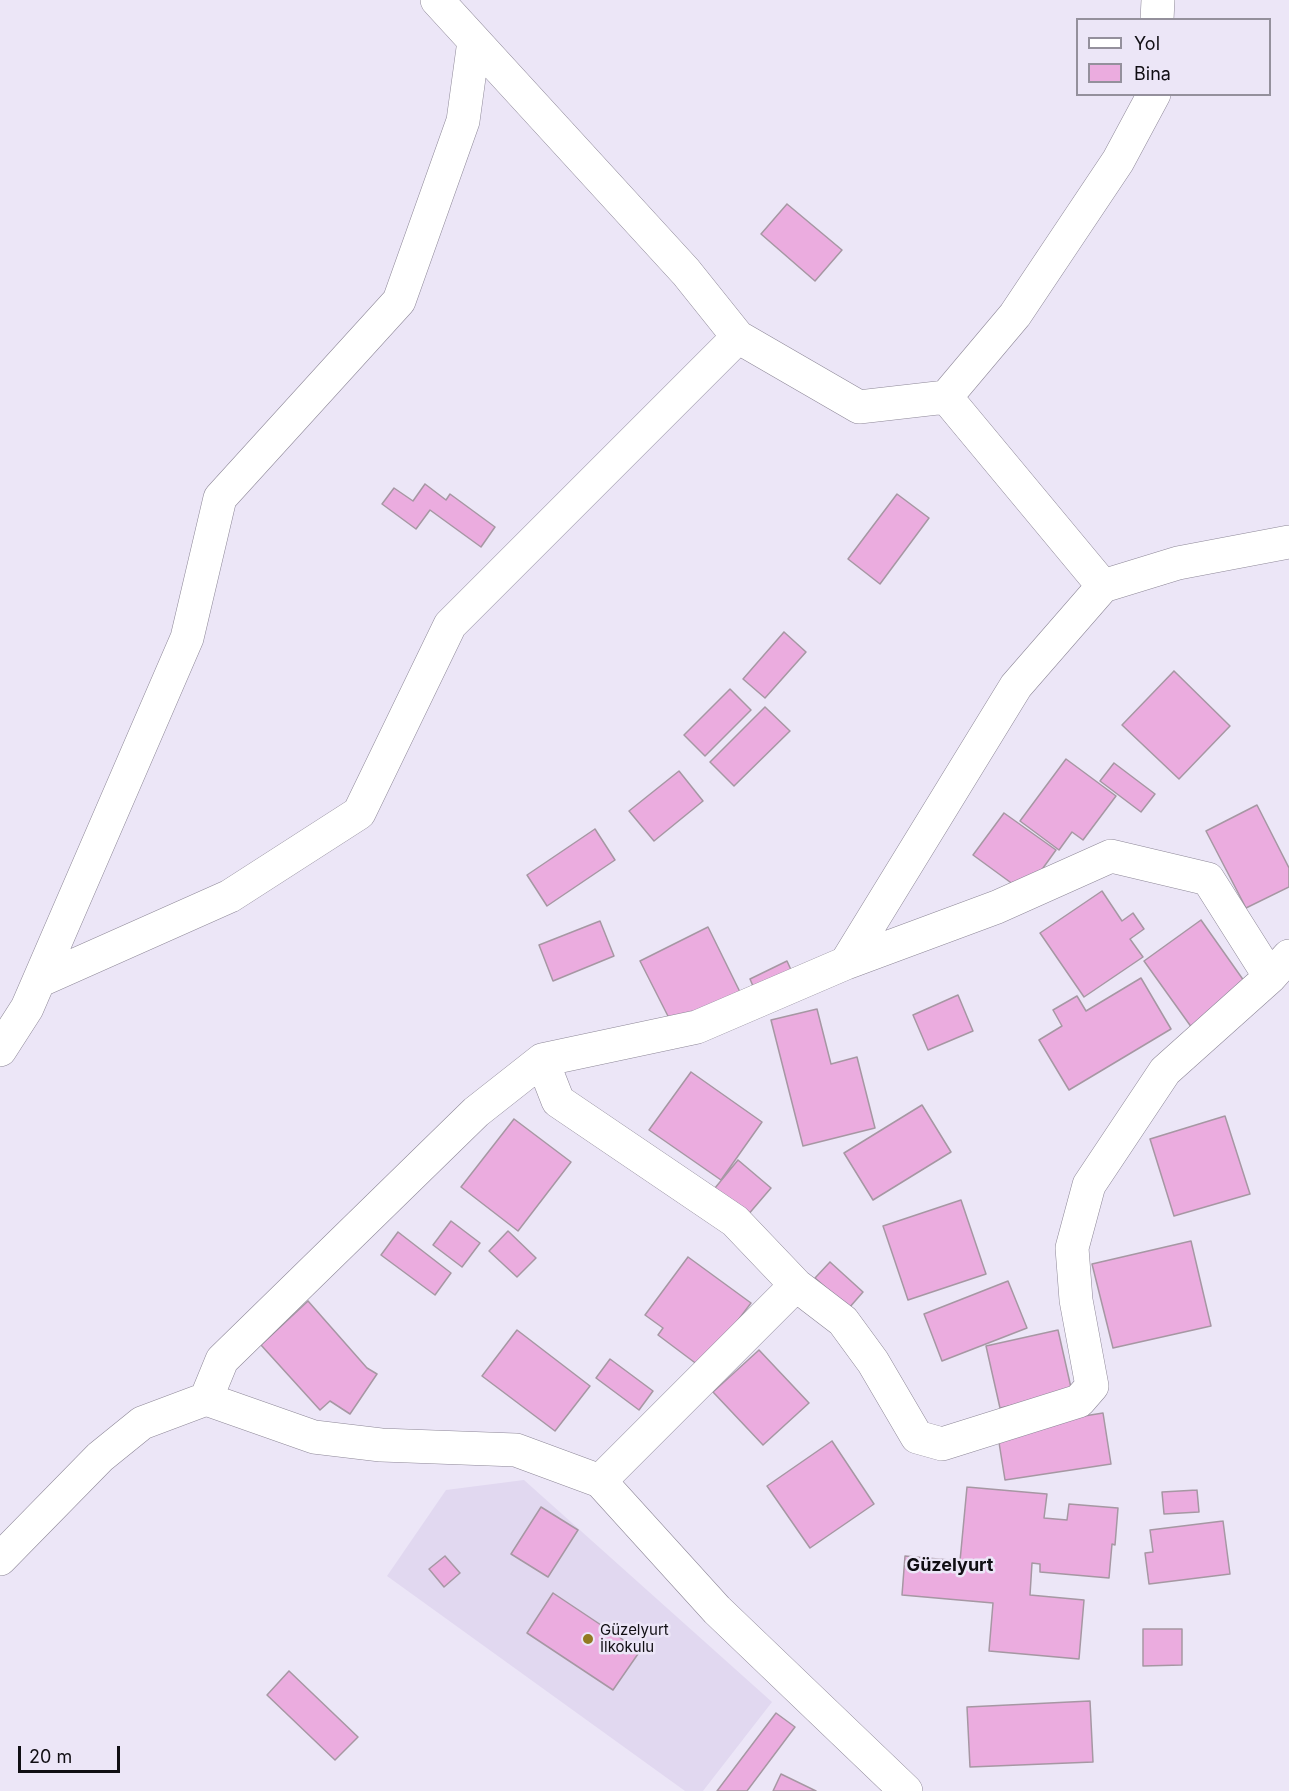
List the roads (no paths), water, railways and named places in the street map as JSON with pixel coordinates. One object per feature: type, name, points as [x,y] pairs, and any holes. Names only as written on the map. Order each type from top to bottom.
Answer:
[{"type":"street","points":[[437,0],[686,272],[738,337],[859,406],[946,397],[1015,315],[1118,161],[1153,96]]},
{"type":"street","points":[[1157,18],[1158,0]]},
{"type":"street","points":[[0,1050],[27,1008],[187,638],[220,498],[399,301],[463,121],[474,41]]},
{"type":"street","points":[[39,981],[230,896],[359,813],[450,625],[738,337]]},
{"type":"street","points":[[946,397],[1103,586]]},
{"type":"street","points":[[846,963],[1016,686],[1103,586],[1178,563],[1289,542]]},
{"type":"street","points":[[206,1399],[222,1360],[477,1112],[542,1060],[697,1027],[846,963],[998,907],[1111,856],[1208,879],[1280,967],[1165,1071],[1089,1185],[1072,1248],[1076,1300],[1092,1386],[1079,1401],[942,1444],[917,1437],[873,1362],[843,1321],[796,1284],[735,1221],[558,1101],[542,1060]]},
{"type":"street","points":[[600,1481],[796,1284]]},
{"type":"street","points":[[0,1559],[100,1457],[142,1423],[206,1399],[314,1437],[381,1445],[516,1450],[600,1481],[717,1610],[906,1791]]},
{"type":"place","name":"Güzelyurt İlkokulu","points":[[588,1639]]},
{"type":"district","name":"Güzelyurt","points":[[950,1566]]}]
